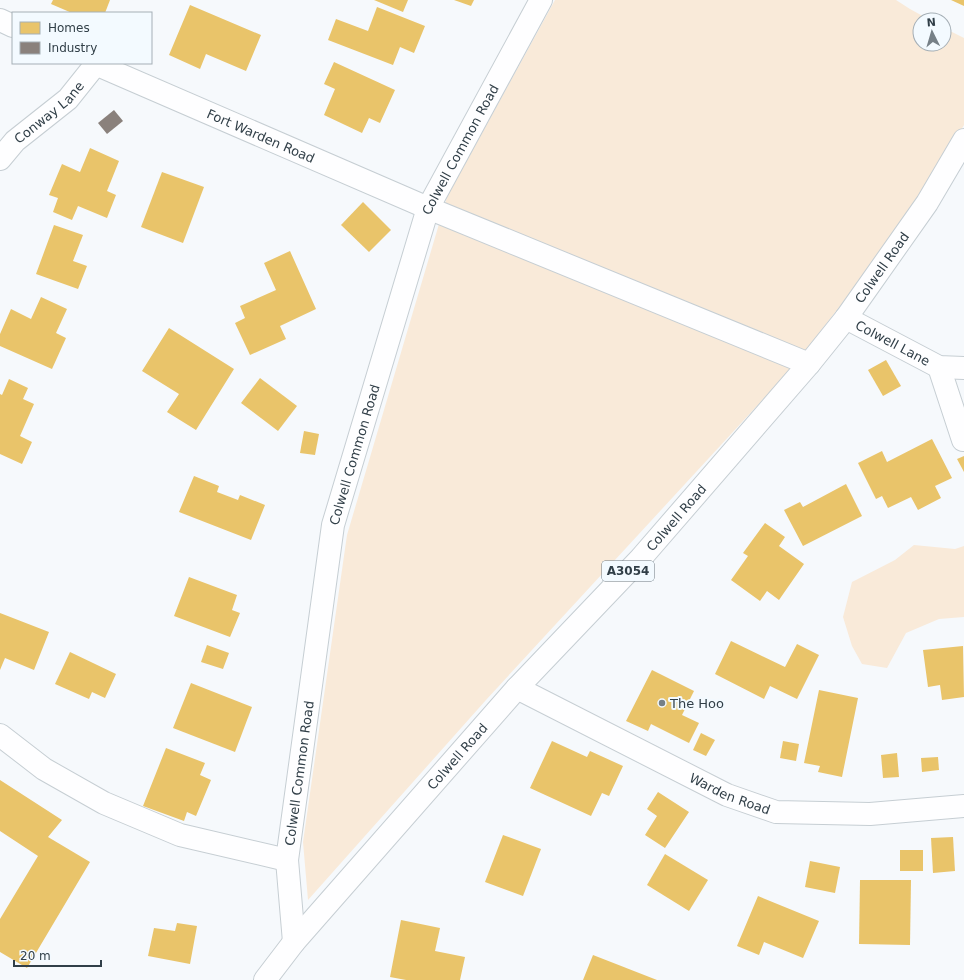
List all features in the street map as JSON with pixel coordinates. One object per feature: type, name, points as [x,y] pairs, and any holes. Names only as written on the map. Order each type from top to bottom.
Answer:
[{"type":"street","name":"Colwell Common Road","points":[[294,942],[287,860],[333,525],[428,208],[541,0]]},
{"type":"street","points":[[0,20],[12,26]]},
{"type":"street","name":"Fort Warden Road","points":[[94,64],[428,208],[809,364]]},
{"type":"street","name":"Conway Lane","points":[[0,159],[15,141],[68,99],[94,64]]},
{"type":"street","name":"Colwell Road","points":[[265,980],[294,942],[517,688],[641,558],[809,364],[846,318],[927,203],[964,140]]},
{"type":"street","name":"Colwell Lane","points":[[846,318],[939,368],[964,368]]},
{"type":"street","points":[[939,368],[963,440]]},
{"type":"street","name":"Warden Road","points":[[517,688],[727,795],[776,812],[870,814],[964,806]]},
{"type":"street","points":[[0,735],[44,769],[104,803],[180,835],[287,860]]},
{"type":"shaded area","points":[[555,0],[896,0],[915,12],[912,12],[912,52],[952,52],[952,32],[964,38],[964,125],[911,215],[791,369],[486,700],[308,900],[303,842],[347,535],[447,197]]},
{"type":"shaded area","points":[[914,545],[955,549],[964,546],[964,617],[939,619],[906,633],[887,668],[862,664],[852,646],[843,617],[852,582],[895,560]]},
{"type":"building: Homes","points":[[53,0],[110,0],[105,12],[70,12],[51,4]]},
{"type":"building: Homes","points":[[374,0],[408,0],[403,12]]},
{"type":"building: Homes","points":[[454,0],[474,0],[471,6]]},
{"type":"building: Homes","points":[[951,0],[964,0],[964,6]]},
{"type":"building: Homes","points":[[190,5],[261,35],[246,71],[206,54],[200,69],[169,55]]},
{"type":"building: Homes","points":[[377,7],[425,26],[414,53],[400,47],[393,65],[328,40],[336,19],[368,31]]},
{"type":"building: Homes","points":[[334,62],[395,90],[380,123],[369,118],[362,133],[324,115],[335,89],[324,84]]},
{"type":"building: Homes","points":[[90,148],[119,161],[107,191],[116,195],[107,218],[78,206],[72,220],[53,212],[58,198],[49,195],[62,164],[80,172]]},
{"type":"building: Homes","points":[[162,172],[204,187],[183,243],[141,227]]},
{"type":"building: Homes","points":[[363,202],[391,230],[369,252],[341,225]]},
{"type":"building: Homes","points":[[54,225],[83,235],[73,261],[87,266],[78,289],[36,274]]},
{"type":"building: Homes","points":[[290,251],[316,309],[280,326],[286,339],[250,355],[235,323],[245,318],[240,306],[276,290],[264,263]]},
{"type":"building: Homes","points":[[41,297],[67,309],[56,333],[66,338],[52,369],[0,346],[0,334],[11,309],[31,319]]},
{"type":"building: Homes","points":[[169,328],[234,369],[196,430],[167,412],[179,394],[142,371]]},
{"type":"building: Homes","points":[[886,360],[901,386],[883,396],[868,370]]},
{"type":"building: Homes","points":[[260,378],[297,406],[278,431],[241,403]]},
{"type":"building: Homes","points":[[9,379],[28,388],[23,399],[34,404],[20,436],[32,442],[22,464],[0,454],[0,394],[2,395]]},
{"type":"building: Homes","points":[[304,431],[319,434],[315,455],[300,453]]},
{"type":"building: Homes","points":[[932,439],[952,478],[935,486],[941,498],[918,510],[911,497],[888,508],[882,496],[876,499],[858,463],[882,451],[887,462]]},
{"type":"building: Homes","points":[[964,456],[964,472],[957,459]]},
{"type":"building: Homes","points":[[194,476],[219,486],[217,492],[238,500],[240,495],[265,505],[251,540],[179,512]]},
{"type":"building: Homes","points":[[846,484],[862,516],[803,546],[784,510],[800,502],[803,507]]},
{"type":"building: Homes","points":[[765,523],[785,537],[779,546],[804,564],[779,600],[767,591],[760,601],[731,580],[748,556],[743,553]]},
{"type":"building: Homes","points":[[189,577],[237,595],[232,610],[240,613],[230,637],[174,616]]},
{"type":"building: Homes","points":[[0,613],[49,632],[34,670],[5,658],[0,670]]},
{"type":"building: Homes","points":[[731,641],[785,667],[797,644],[819,655],[797,699],[770,686],[764,699],[715,674]]},
{"type":"building: Homes","points":[[207,645],[229,653],[223,669],[201,662]]},
{"type":"building: Homes","points":[[963,646],[964,697],[942,700],[940,685],[928,687],[923,650]]},
{"type":"building: Homes","points":[[70,652],[116,674],[105,698],[92,692],[89,699],[55,684]]},
{"type":"building: Homes","name":"The Hoo","points":[[652,670],[694,691],[682,715],[699,723],[689,743],[651,724],[648,731],[626,721]]},
{"type":"building: Homes","points":[[191,683],[252,707],[235,752],[173,728]]},
{"type":"building: Homes","points":[[819,690],[858,698],[842,777],[818,772],[820,766],[804,763]]},
{"type":"building: Homes","points":[[701,733],[715,740],[706,756],[693,750]]},
{"type":"building: Homes","points":[[552,741],[587,757],[590,751],[623,766],[609,796],[602,793],[591,816],[530,788]]},
{"type":"building: Homes","points":[[783,741],[799,744],[796,761],[780,758]]},
{"type":"building: Homes","points":[[166,748],[205,763],[200,775],[211,780],[196,816],[187,812],[184,821],[143,806]]},
{"type":"building: Homes","points":[[897,753],[899,777],[883,778],[881,755]]},
{"type":"building: Homes","points":[[938,757],[939,770],[922,772],[921,758]]},
{"type":"building: Homes","points":[[0,780],[62,820],[48,837],[90,862],[27,968],[0,952],[0,919],[38,856],[0,831]]},
{"type":"building: Homes","points":[[658,792],[689,812],[665,848],[645,835],[657,816],[647,809]]},
{"type":"building: Homes","points":[[503,835],[541,849],[523,896],[485,882]]},
{"type":"building: Homes","points":[[953,837],[955,871],[933,873],[931,838]]},
{"type":"building: Homes","points":[[900,850],[923,850],[923,871],[900,871]]},
{"type":"building: Homes","points":[[665,854],[708,880],[689,911],[647,885]]},
{"type":"building: Homes","points":[[810,861],[840,867],[835,893],[805,887]]},
{"type":"building: Homes","points":[[860,880],[911,880],[910,945],[859,944]]},
{"type":"building: Homes","points":[[758,896],[819,921],[803,958],[764,942],[759,955],[737,946]]},
{"type":"building: Homes","points":[[401,920],[440,928],[435,951],[465,957],[460,980],[406,980],[390,977]]},
{"type":"building: Homes","points":[[177,923],[197,926],[190,964],[148,956],[154,928],[175,931]]},
{"type":"building: Homes","points":[[593,955],[657,980],[583,980]]},
{"type":"building: Industry","points":[[114,110],[123,121],[107,134],[98,123]]},
{"type":"place","name":"The Hoo","points":[[662,703]]}]
